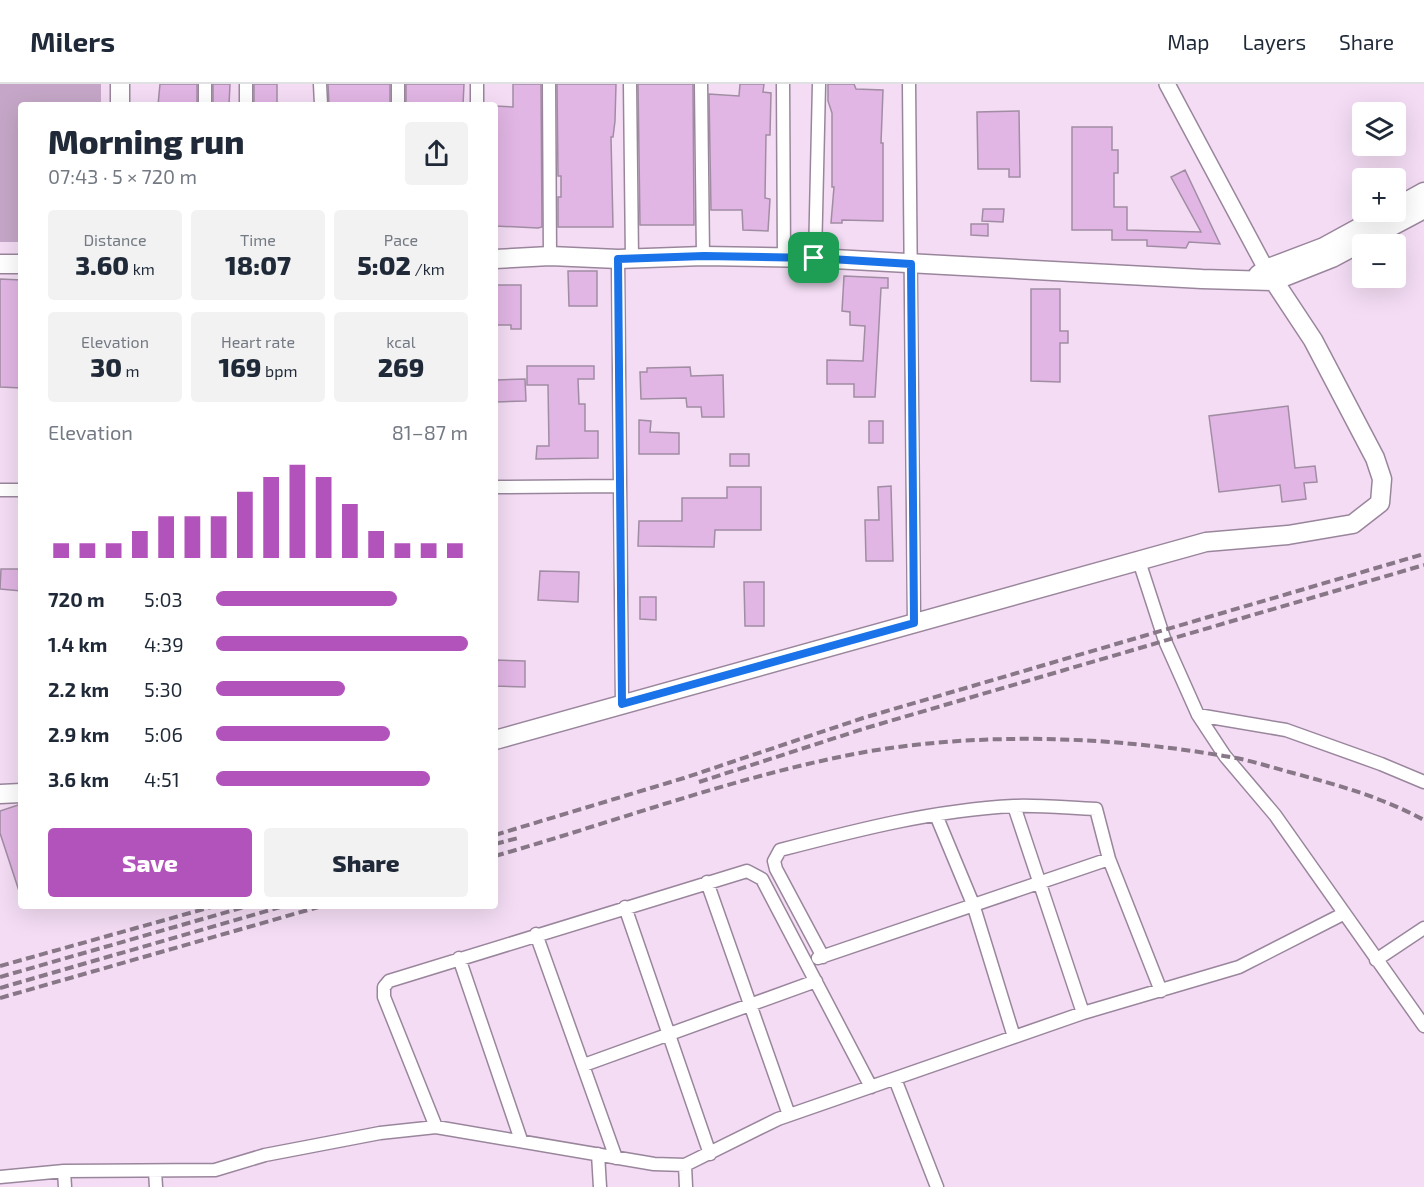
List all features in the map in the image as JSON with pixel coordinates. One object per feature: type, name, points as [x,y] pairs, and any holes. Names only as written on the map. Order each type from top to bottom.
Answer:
[{"type":"main road","points":[[120,84],[120,102]]},
{"type":"main road","points":[[1406,202],[1424,192]]},
{"type":"main road","points":[[498,259],[550,256],[625,259],[704,256],[814,258],[1202,279],[1264,276],[1332,258],[1424,208]]},
{"type":"main road","points":[[1264,276],[1370,222]]},
{"type":"main road","points":[[0,264],[18,264]]},
{"type":"main road","points":[[498,739],[1206,542],[1288,535],[1353,524],[1380,503],[1382,479],[1375,458],[1313,340],[1264,276]]},
{"type":"main road","points":[[0,794],[18,793]]},
{"type":"street","points":[[205,84],[205,102]]},
{"type":"street","points":[[246,84],[246,102]]},
{"type":"street","points":[[320,84],[321,102]]},
{"type":"street","points":[[398,84],[398,102]]},
{"type":"street","points":[[477,84],[477,102]]},
{"type":"street","points":[[549,84],[550,256]]},
{"type":"street","points":[[622,704],[620,486],[630,84]]},
{"type":"street","points":[[701,84],[704,256]]},
{"type":"street","points":[[783,84],[784,258]]},
{"type":"street","points":[[814,258],[819,84]]},
{"type":"street","points":[[909,84],[914,623]]},
{"type":"street","points":[[1167,84],[1264,276]]},
{"type":"street","points":[[498,487],[620,486]]},
{"type":"street","points":[[0,490],[18,490]]},
{"type":"street","points":[[1139,561],[1165,641],[1198,715],[1225,756],[1275,814],[1423,1025],[1424,1038]]},
{"type":"street","points":[[1198,715],[1286,730],[1381,764],[1424,783]]},
{"type":"street","points":[[823,957],[776,869],[774,861],[780,850],[877,825],[936,815],[1014,806],[1096,809],[1109,859],[1161,991]]},
{"type":"street","points":[[1014,806],[1083,1013]]},
{"type":"street","points":[[936,815],[973,904],[1014,1037]]},
{"type":"street","points":[[806,963],[1109,859]]},
{"type":"street","points":[[435,1127],[384,997],[384,987],[389,981],[747,871],[762,879],[871,1087]]},
{"type":"street","points":[[707,882],[789,1115]]},
{"type":"street","points":[[625,907],[710,1154]]},
{"type":"street","points":[[0,1177],[64,1171],[215,1170],[265,1155],[381,1133],[435,1127],[654,1164],[685,1165],[789,1115],[1083,1013],[1239,967],[1343,914]]},
{"type":"street","points":[[1376,960],[1424,928]]},
{"type":"street","points":[[536,934],[616,1158]]},
{"type":"street","points":[[459,958],[521,1140]]},
{"type":"street","points":[[584,1065],[816,981]]},
{"type":"street","points":[[894,1078],[937,1187]]},
{"type":"street","points":[[598,1154],[600,1187]]},
{"type":"street","points":[[685,1165],[686,1187]]},
{"type":"street","points":[[64,1171],[65,1187]]},
{"type":"street","points":[[155,1171],[156,1187]]},
{"type":"shaded area","points":[[0,84],[101,84],[101,102],[18,102],[18,242],[0,242]]},
{"type":"building","points":[[160,84],[197,84],[197,102],[158,102]]},
{"type":"building","points":[[213,84],[230,84],[229,102],[213,102]]},
{"type":"building","points":[[254,84],[277,84],[277,102],[254,102]]},
{"type":"building","points":[[328,84],[390,84],[390,102],[329,102]]},
{"type":"building","points":[[406,84],[464,84],[463,102],[406,102]]},
{"type":"building","points":[[513,84],[541,84],[542,227],[538,228],[498,226],[498,106],[513,107]]},
{"type":"building","points":[[557,84],[616,84],[615,121],[613,137],[611,137],[613,227],[558,227],[561,176],[558,176]]},
{"type":"building","points":[[638,84],[693,84],[694,225],[640,225]]},
{"type":"building","points":[[740,84],[764,84],[763,92],[771,93],[770,135],[766,135],[765,198],[770,199],[768,231],[743,230],[742,210],[711,210],[709,94],[739,96]]},
{"type":"building","points":[[828,84],[854,84],[856,89],[883,90],[881,143],[883,143],[883,221],[842,220],[842,223],[831,223],[834,187],[832,187],[832,113],[828,101]]},
{"type":"building","points":[[1019,111],[1020,177],[1009,177],[1009,169],[978,169],[977,112]]},
{"type":"building","points":[[1072,127],[1112,127],[1112,150],[1118,150],[1118,173],[1114,173],[1114,207],[1127,207],[1127,230],[1201,232],[1171,177],[1185,170],[1220,244],[1189,242],[1186,248],[1147,246],[1147,240],[1112,240],[1112,230],[1072,230]]},
{"type":"building","points":[[983,209],[1004,209],[1003,222],[982,221]]},
{"type":"building","points":[[971,224],[988,224],[988,236],[971,235]]},
{"type":"building","points":[[568,271],[597,271],[597,306],[569,306]]},
{"type":"building","points":[[844,276],[888,278],[888,288],[881,288],[875,397],[854,397],[854,384],[827,384],[827,360],[863,361],[865,326],[850,325],[850,312],[842,311]]},
{"type":"building","points":[[0,279],[18,280],[18,388],[0,387]]},
{"type":"building","points":[[498,285],[521,285],[521,329],[511,329],[511,325],[498,325]]},
{"type":"building","points":[[1031,289],[1060,289],[1060,331],[1068,331],[1068,343],[1060,343],[1060,382],[1031,381]]},
{"type":"building","points":[[527,366],[594,366],[594,379],[578,379],[579,404],[585,404],[585,431],[598,431],[598,458],[536,459],[537,446],[549,446],[548,385],[527,385]]},
{"type":"building","points":[[690,367],[691,376],[723,375],[724,417],[702,417],[701,407],[687,407],[686,398],[641,399],[640,372],[647,372],[647,368]]},
{"type":"building","points":[[525,379],[526,401],[498,402],[498,380]]},
{"type":"building","points":[[1288,406],[1295,468],[1315,466],[1317,482],[1304,483],[1306,499],[1282,502],[1280,485],[1219,492],[1209,416]]},
{"type":"building","points":[[639,420],[651,421],[650,432],[679,433],[679,454],[639,454]]},
{"type":"building","points":[[869,421],[883,421],[883,443],[869,443]]},
{"type":"building","points":[[730,454],[749,454],[749,466],[730,466]]},
{"type":"building","points":[[891,486],[893,561],[866,561],[865,520],[879,520],[878,487]]},
{"type":"building","points":[[727,487],[761,487],[761,530],[715,530],[714,547],[638,546],[639,521],[682,521],[682,498],[727,498]]},
{"type":"building","points":[[1,569],[18,569],[18,591],[0,589]]},
{"type":"building","points":[[540,571],[579,572],[578,602],[538,600]]},
{"type":"building","points":[[744,582],[764,582],[764,626],[745,626]]},
{"type":"building","points":[[640,597],[656,597],[656,620],[640,619]]},
{"type":"building","points":[[498,660],[525,661],[525,687],[498,686]]},
{"type":"building","points":[[18,805],[18,888],[0,833],[0,811]]},
{"type":"railway","points":[[498,834],[684,778],[863,718],[1424,554]]},
{"type":"railway","points":[[699,782],[866,728],[1424,565]]},
{"type":"railway","points":[[498,855],[725,786],[818,762],[909,746],[999,739],[1135,744],[1233,757],[1360,793],[1424,820]]},
{"type":"railway","points":[[498,843],[518,838]]},
{"type":"railway","points":[[0,966],[204,909]]},
{"type":"railway","points":[[0,977],[238,909]]},
{"type":"railway","points":[[0,988],[274,909]]},
{"type":"railway","points":[[0,998],[312,909]]},
{"type":"route","points":[[704,256],[814,258],[911,264],[914,623],[622,704],[618,259],[704,256]]}]
